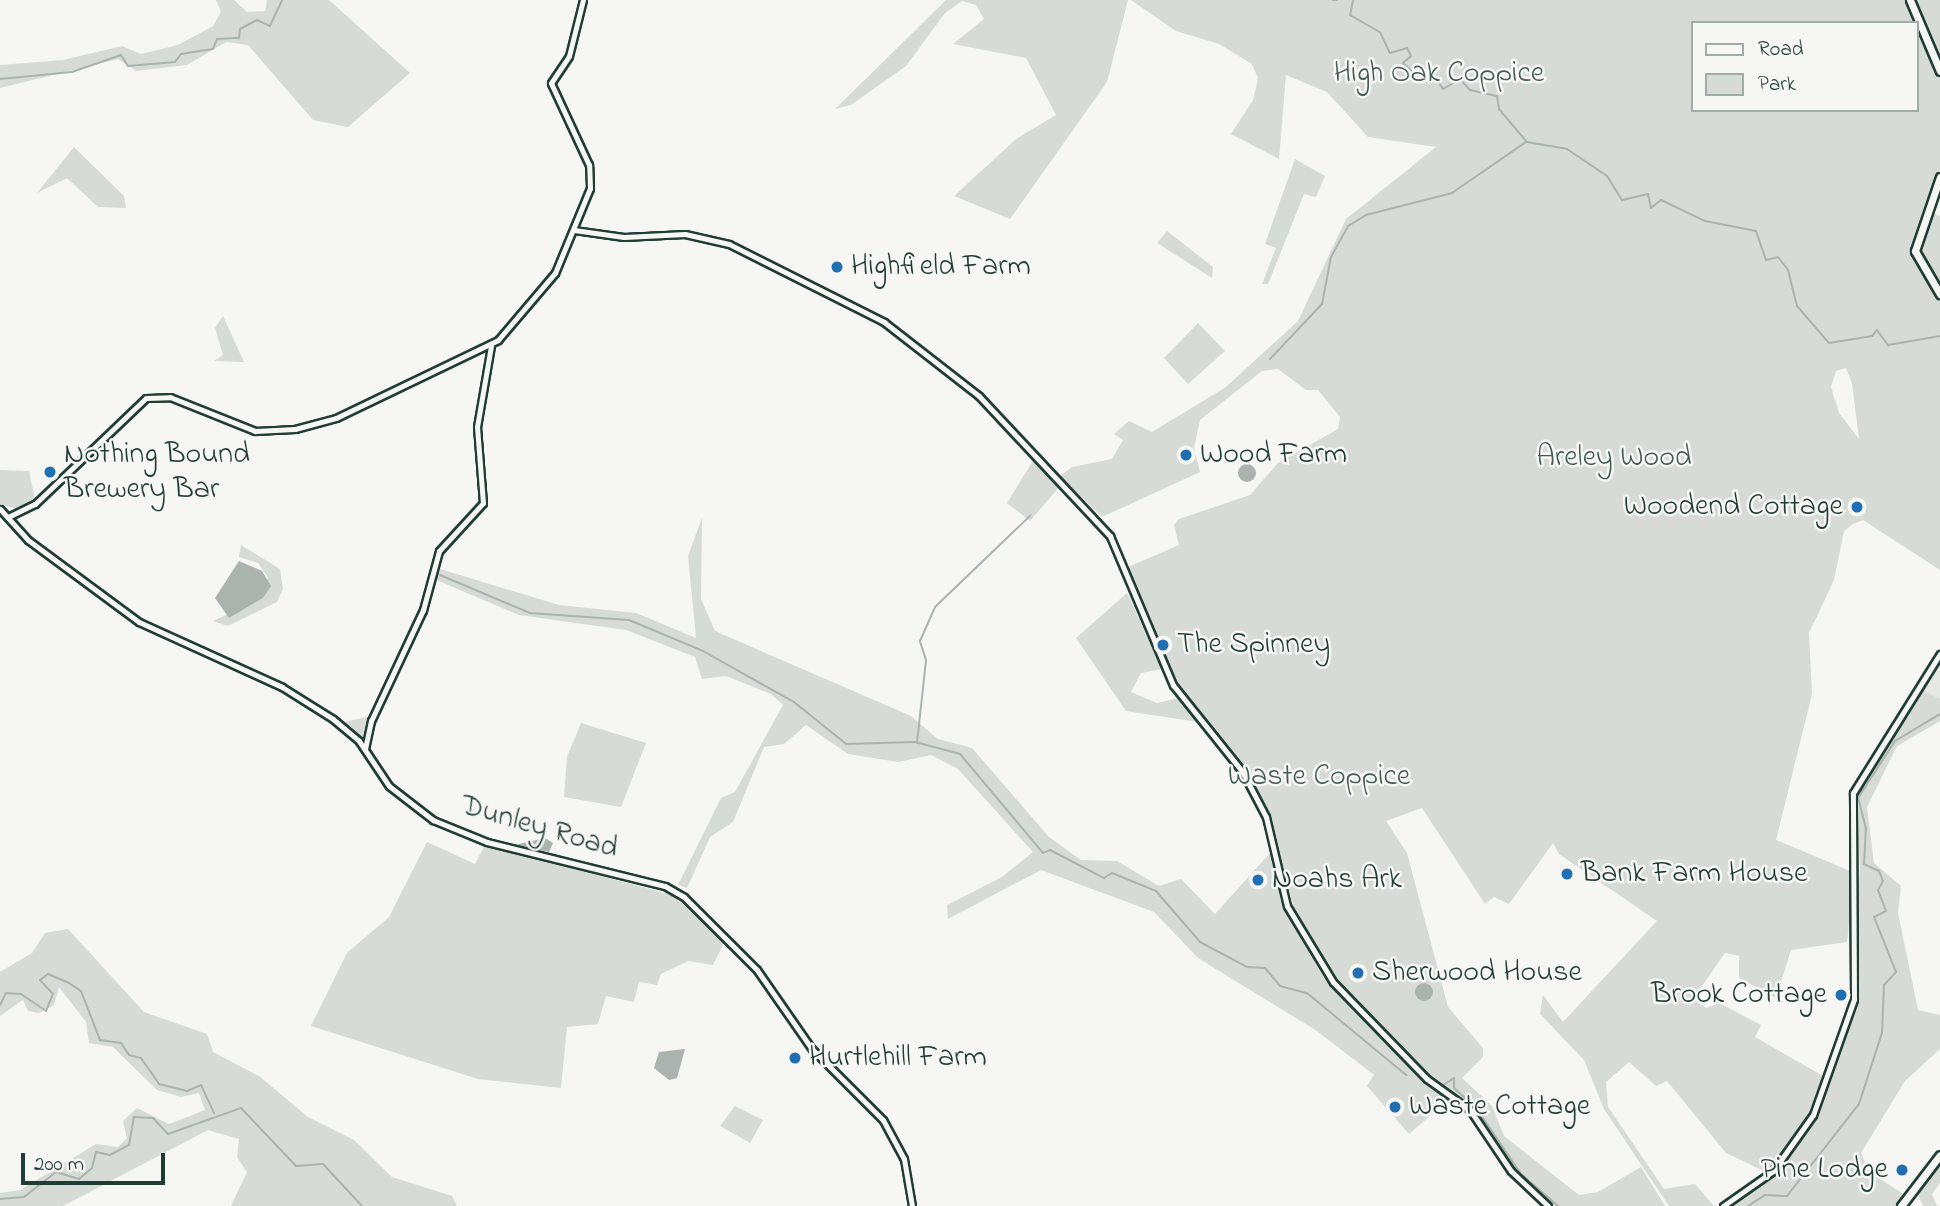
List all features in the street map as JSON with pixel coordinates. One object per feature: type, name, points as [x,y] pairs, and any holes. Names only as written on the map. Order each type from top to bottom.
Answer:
[{"type":"main road","points":[[1910,0],[1919,21]]},
{"type":"main road","points":[[1919,21],[1940,71]]},
{"type":"main road","points":[[1940,177],[1915,251],[1940,294]]},
{"type":"main road","points":[[1901,1206],[1940,1154]]},
{"type":"street","points":[[8,517],[35,504],[146,398],[170,397],[255,431],[295,429],[326,422],[491,346],[555,273],[574,230],[591,173],[551,83],[569,56],[583,0]]},
{"type":"street","points":[[574,230],[624,237],[685,234],[729,244],[884,322],[979,396],[1111,536],[1173,685],[1242,771],[1266,817],[1287,906],[1333,982],[1427,1079],[1467,1106],[1511,1171],[1548,1206]]},
{"type":"street","points":[[365,749],[371,721],[423,610],[439,551],[482,503],[477,427],[491,346]]},
{"type":"street","name":"Dunley Road","points":[[0,509],[28,540],[139,622],[282,687],[349,731],[396,793],[446,826],[684,897],[757,970],[812,1049],[883,1120],[904,1159],[912,1206]]},
{"type":"street","points":[[1723,1206],[1773,1171],[1813,1115],[1854,999],[1853,793],[1940,654]]},
{"type":"shaded area","points":[[1243,464],[1251,464],[1256,473],[1254,480],[1243,482],[1238,477],[1238,469]]},
{"type":"shaded area","points":[[239,561],[262,571],[271,586],[263,598],[229,618],[215,598]]},
{"type":"shaded area","points":[[1940,658],[1940,699],[1938,699],[1918,688]]},
{"type":"shaded area","points":[[545,838],[553,843],[549,852],[515,845]]},
{"type":"shaded area","points":[[1424,983],[1430,986],[1433,992],[1430,998],[1424,1001],[1418,998],[1415,992],[1418,986]]},
{"type":"shaded area","points":[[685,1049],[677,1078],[669,1080],[654,1068],[659,1052]]},
{"type":"green space","points":[[216,0],[234,0],[247,12],[265,11],[267,0],[329,0],[410,73],[348,127],[313,120],[248,45],[226,42],[187,65],[136,71],[118,59],[0,88],[0,65],[63,60],[122,46],[141,54],[178,45],[213,26],[221,12]]},
{"type":"green space","points":[[946,0],[1128,0],[1107,82],[1010,219],[954,196],[1016,139],[1056,115],[1026,58],[953,44],[984,19],[976,5],[962,1],[945,13],[906,66],[851,105],[835,109]]},
{"type":"green space","points":[[1131,0],[1940,0],[1940,177],[1926,210],[1940,216],[1940,291],[1915,253],[1914,262],[1940,298],[1940,570],[1863,520],[1853,524],[1844,531],[1834,580],[1809,633],[1812,694],[1776,840],[1855,873],[1847,942],[1791,950],[1776,998],[1739,978],[1739,956],[1725,953],[1693,999],[1706,1008],[1719,1003],[1761,1025],[1755,1037],[1823,1076],[1813,1109],[1768,1173],[1726,1153],[1667,1081],[1656,1086],[1629,1062],[1606,1082],[1608,1107],[1664,1189],[1695,1184],[1714,1206],[1669,1206],[1604,1109],[1584,1060],[1540,1014],[1543,995],[1563,1022],[1657,921],[1559,854],[1553,843],[1509,904],[1494,897],[1485,904],[1422,808],[1386,821],[1407,853],[1448,1007],[1483,1048],[1483,1057],[1462,1078],[1492,1106],[1504,1136],[1579,1195],[1598,1192],[1641,1167],[1665,1206],[1551,1206],[1519,1177],[1476,1111],[1444,1089],[1439,1092],[1461,1105],[1439,1108],[1409,1134],[1367,1086],[1374,1075],[1317,1031],[1198,958],[1154,912],[1041,870],[948,919],[947,905],[1002,877],[1033,852],[958,769],[931,755],[898,762],[848,754],[806,725],[784,744],[764,747],[733,822],[710,837],[687,888],[678,885],[721,798],[735,792],[783,705],[771,694],[726,676],[702,679],[695,657],[626,630],[519,615],[434,579],[437,568],[559,605],[636,613],[696,638],[688,556],[702,518],[701,599],[715,631],[911,716],[938,739],[972,748],[1049,837],[1081,860],[1117,861],[1159,886],[1181,879],[1215,914],[1271,852],[1287,915],[1324,978],[1382,1032],[1331,975],[1299,925],[1268,817],[1249,777],[1175,685],[1138,609],[1126,568],[1179,545],[1174,525],[1179,519],[1250,495],[1278,463],[1338,429],[1340,417],[1318,390],[1306,390],[1278,369],[1262,371],[1200,420],[1194,448],[1200,472],[1102,517],[1060,476],[1072,467],[1112,459],[1123,440],[1114,434],[1129,421],[1152,432],[1226,387],[1298,321],[1346,219],[1436,147],[1368,137],[1327,92],[1286,75],[1279,159],[1231,134],[1253,100],[1258,78],[1252,64],[1219,44],[1176,31]],"holes":[[[1846,368],[1852,383],[1859,439],[1839,413],[1831,387],[1836,371]]]},
{"type":"green space","points":[[74,147],[124,196],[126,208],[98,207],[67,178],[37,193]]},
{"type":"green space","points":[[1295,159],[1325,176],[1316,197],[1304,194],[1268,284],[1262,284],[1276,248],[1265,244]]},
{"type":"green space","points":[[1167,231],[1213,267],[1212,278],[1157,243]]},
{"type":"green space","points":[[223,316],[244,362],[214,361],[223,355],[215,328]]},
{"type":"green space","points":[[1198,323],[1225,351],[1188,384],[1164,358]]},
{"type":"green space","points":[[1034,459],[1061,485],[1030,521],[1007,503]]},
{"type":"green space","points":[[0,470],[29,471],[35,500],[19,510],[0,504]]},
{"type":"green space","points":[[241,545],[280,569],[283,589],[277,602],[228,626],[213,621],[255,602],[268,578],[258,563],[239,557]]},
{"type":"green space","points":[[1127,593],[1162,669],[1141,673],[1131,692],[1157,703],[1178,698],[1198,722],[1126,711],[1076,638]]},
{"type":"green space","points":[[1918,688],[1940,699],[1940,721],[1897,746],[1867,807],[1874,863],[1901,886],[1898,913],[1918,1010],[1940,1015],[1940,1049],[1905,1081],[1861,1153],[1869,1172],[1905,1195],[1898,1206],[1728,1206],[1795,1150],[1852,1018],[1860,865],[1854,795]]},
{"type":"green space","points":[[367,717],[363,737],[344,722]]},
{"type":"green space","points":[[581,723],[646,743],[621,807],[564,797],[567,757]]},
{"type":"green space","points":[[427,842],[475,864],[485,845],[672,895],[725,941],[713,965],[688,961],[661,974],[657,985],[639,982],[634,1002],[606,996],[598,1024],[567,1027],[561,1088],[478,1079],[311,1026],[347,953],[389,917]]},
{"type":"green space","points":[[68,929],[144,1012],[207,1034],[213,1052],[259,1076],[308,1117],[354,1140],[392,1177],[452,1196],[457,1206],[231,1206],[247,1172],[237,1157],[239,1139],[208,1130],[63,1206],[0,1206],[0,1193],[20,1190],[96,1144],[118,1147],[127,1138],[123,1121],[137,1108],[169,1124],[205,1110],[199,1093],[181,1097],[157,1090],[113,1047],[89,1043],[86,1022],[59,987],[54,1005],[39,1013],[28,1011],[23,1000],[0,1016],[0,972],[32,953],[45,933]]},
{"type":"green space","points":[[735,1106],[763,1120],[750,1143],[720,1126]]},
{"type":"green space","points":[[1940,1164],[1940,1183],[1932,1194],[1937,1206],[1923,1206],[1917,1192]]},
{"type":"waterway","points":[[0,79],[72,72],[121,55],[128,66],[175,62],[181,54],[213,49],[217,39],[239,38],[240,29],[257,20],[270,26],[282,0]]},
{"type":"waterway","points":[[1353,0],[1350,15],[1380,32],[1390,53],[1407,48],[1411,56],[1403,63],[1417,76],[1432,72],[1443,89],[1460,79],[1470,90],[1497,96],[1499,109],[1526,141]]},
{"type":"waterway","points":[[1270,359],[1322,304],[1331,257],[1348,226],[1366,215],[1452,193],[1526,142]]},
{"type":"waterway","points":[[1527,142],[1567,149],[1607,176],[1622,200],[1648,194],[1651,208],[1661,200],[1705,221],[1756,231],[1766,260],[1778,257],[1788,270],[1797,306],[1829,343],[1872,336],[1877,330],[1888,345],[1940,336]]},
{"type":"waterway","points":[[917,743],[926,660],[920,641],[935,607],[1030,516]]},
{"type":"waterway","points":[[440,575],[530,613],[629,620],[703,651],[794,702],[846,744],[915,742],[960,754],[1043,853],[1050,850],[1104,878],[1112,873],[1156,891],[1200,942],[1247,967],[1265,968],[1280,986],[1307,993],[1406,1075]]},
{"type":"waterway","points":[[1748,1206],[1765,1195],[1787,1196],[1859,1104],[1882,1033],[1884,985],[1896,972],[1874,917],[1886,911],[1878,890],[1883,881],[1879,871],[1864,864],[1866,829],[1858,798],[1895,741],[1940,714]]},
{"type":"waterway","points":[[0,1005],[6,993],[21,994],[46,1011],[53,994],[40,980],[48,974],[69,983],[81,991],[100,1040],[121,1043],[129,1055],[141,1058],[159,1084],[187,1091],[201,1085],[214,1113]]},
{"type":"waterway","points":[[1442,1086],[1454,1078],[1454,1088],[1477,1109],[1521,1174],[1558,1206]]},
{"type":"waterway","points":[[0,1199],[24,1197],[56,1172],[79,1179],[92,1168],[96,1152],[110,1155],[129,1145],[134,1117],[153,1118],[168,1134],[241,1108],[296,1166],[323,1164],[362,1206]]},
{"type":"place","name":"Highfield Farm","points":[[837,267]]},
{"type":"place","name":"Wood Farm","points":[[1186,455]]},
{"type":"place","name":"Nothing Bound Brewery Bar","points":[[50,472]]},
{"type":"place","name":"Woodend Cottage","points":[[1857,507]]},
{"type":"place","name":"The Spinney","points":[[1163,645]]},
{"type":"place","name":"Bank Farm House","points":[[1567,874]]},
{"type":"place","name":"Noahs Ark","points":[[1258,880]]},
{"type":"place","name":"Sherwood House","points":[[1358,973]]},
{"type":"place","name":"Brook Cottage","points":[[1841,995]]},
{"type":"place","name":"Hurtlehill Farm","points":[[795,1058]]},
{"type":"place","name":"Waste Cottage","points":[[1395,1107]]},
{"type":"place","name":"Pine Lodge","points":[[1902,1170]]},
{"type":"park label","name":"High Oak Coppice","points":[[1439,74]]},
{"type":"park label","name":"Areley Wood","points":[[1614,458]]},
{"type":"park label","name":"Waste Coppice","points":[[1319,777]]}]
